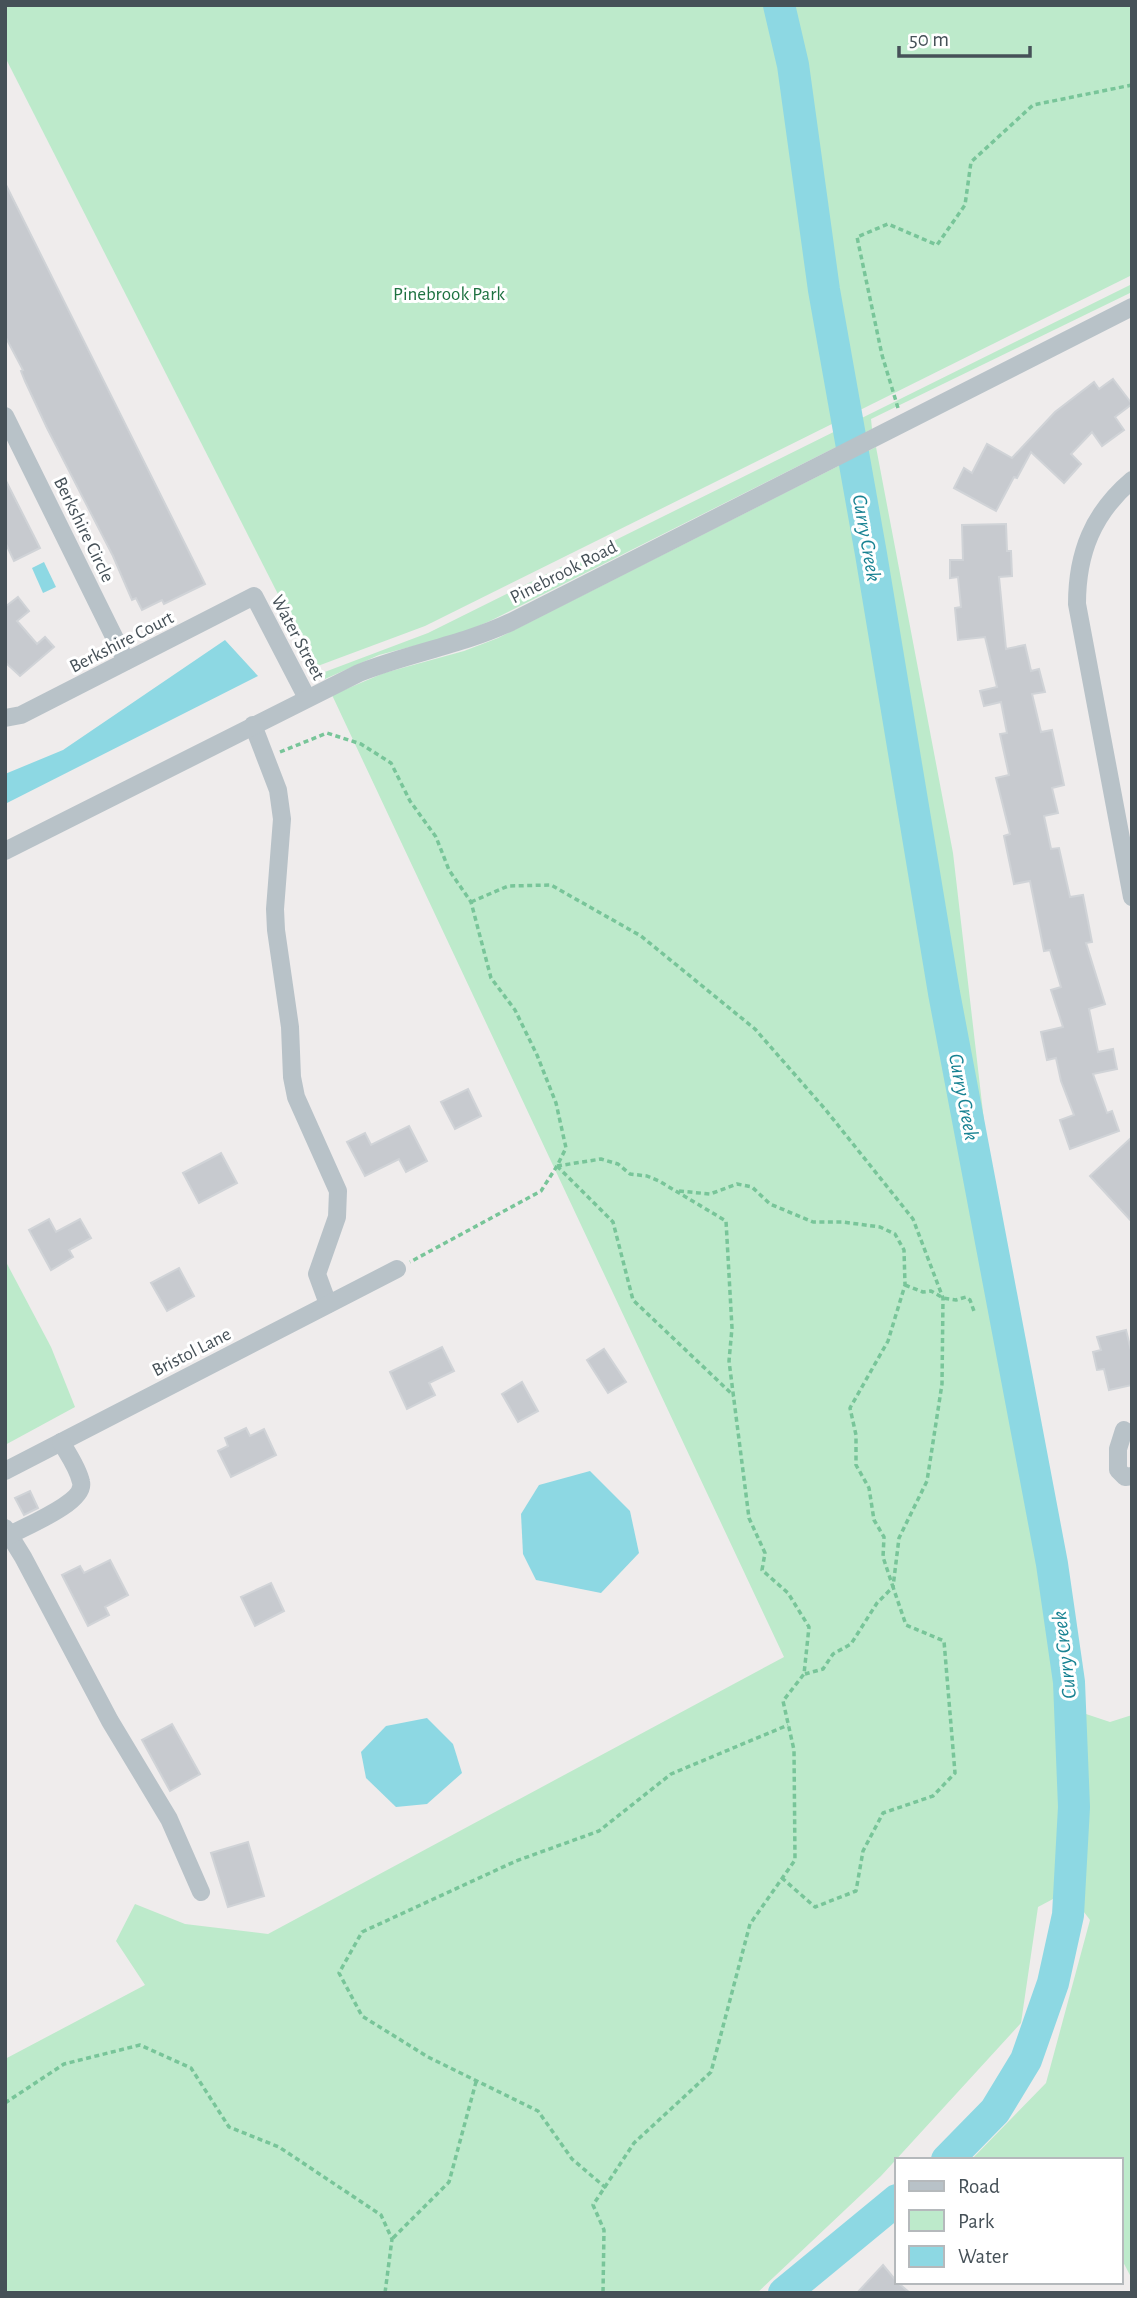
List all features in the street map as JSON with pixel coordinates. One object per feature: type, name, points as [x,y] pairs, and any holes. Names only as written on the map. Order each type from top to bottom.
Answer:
[{"type":"street","name":"Pinebrook Road","points":[[5,851],[307,698],[381,664],[462,642],[494,630],[1132,307]]},
{"type":"street","name":"Berkshire Circle","points":[[5,416],[127,661]]},
{"type":"street","points":[[1132,480],[1105,506],[1087,540],[1080,563],[1077,604],[1132,897]]},
{"type":"street","name":"Berkshire Court","points":[[5,718],[22,715],[254,596]]},
{"type":"street","name":"Water Street","points":[[254,596],[307,698]]},
{"type":"street","points":[[253,725],[278,790],[282,819],[275,909],[290,1027],[292,1077],[296,1097],[338,1191],[337,1217],[317,1274],[328,1304]]},
{"type":"street","name":"Bristol Lane","points":[[5,1471],[397,1269]]},
{"type":"street","points":[[1105,1434],[1128,1429]]},
{"type":"street","points":[[1128,1429],[1118,1449],[1118,1470],[1125,1477],[1132,1476]]},
{"type":"street","points":[[61,1442],[81,1482],[81,1491],[65,1505],[7,1531],[110,1721],[170,1819],[201,1892]]},
{"type":"path","points":[[900,425],[857,237],[888,225],[937,245],[965,205],[971,162],[1033,105],[1132,85]]},
{"type":"path","points":[[265,758],[327,733],[361,744],[391,762],[410,801],[436,837],[449,870],[471,902],[491,978],[515,1010],[556,1102],[566,1148],[541,1191],[397,1269]]},
{"type":"path","points":[[471,902],[508,886],[551,886],[641,936],[755,1029],[913,1219],[943,1298],[942,1384],[927,1481],[899,1538],[893,1587],[877,1603],[851,1644],[833,1654],[823,1669],[804,1674]]},
{"type":"path","points":[[557,1166],[601,1158],[618,1164],[630,1174],[647,1177],[677,1191],[726,1221],[732,1315],[730,1361],[749,1518],[765,1553],[762,1570],[788,1592],[809,1627],[804,1674],[783,1701],[794,1750],[795,1860],[750,1924],[711,2072],[634,2143],[593,2205],[604,2230],[603,2293]]},
{"type":"path","points":[[557,1166],[613,1222],[633,1300],[734,1397]]},
{"type":"path","points":[[677,1191],[710,1194],[737,1184],[752,1187],[770,1204],[813,1222],[843,1222],[880,1227],[895,1234],[904,1250],[905,1285],[888,1340],[849,1408],[856,1435],[856,1465],[869,1488],[874,1520],[884,1537],[883,1557],[906,1625],[944,1641],[955,1773],[933,1796],[883,1813],[863,1851],[856,1891],[816,1907],[782,1878]]},
{"type":"path","points":[[905,1285],[923,1292],[931,1291],[943,1298],[956,1300],[966,1297],[970,1300],[975,1314]]},
{"type":"path","points":[[606,2188],[572,2159],[538,2111],[428,2057],[362,2016],[339,1973],[362,1931],[516,1861],[598,1831],[671,1774],[788,1725]]},
{"type":"path","points":[[5,2103],[64,2064],[140,2045],[191,2068],[229,2127],[279,2147],[381,2215],[392,2239],[385,2293]]},
{"type":"path","points":[[392,2239],[449,2182],[476,2082]]},
{"type":"green space","name":"Pinebrook Park","points":[[5,5],[1132,5],[1132,275],[425,626],[315,667],[5,57]]},
{"type":"green space","points":[[1132,284],[1132,292],[871,419],[872,429],[490,621],[460,634],[379,655],[325,679],[322,673],[428,633]]},
{"type":"green space","points":[[876,447],[953,853],[997,1233],[1086,1714],[1110,1722],[1132,1715],[1132,2279],[1123,2262],[1123,2158],[973,2158],[1046,2083],[1090,1920],[1068,1891],[1038,1907],[1021,2023],[881,2176],[757,2293],[5,2293],[5,2059],[145,1985],[116,1941],[135,1904],[185,1924],[268,1934],[784,1657],[332,695],[384,673],[464,651],[498,638]]},
{"type":"green space","points":[[5,1260],[51,1347],[75,1407],[5,1445]]},
{"type":"water","points":[[44,562],[56,587],[43,593],[32,568]]},
{"type":"water","points":[[225,640],[258,676],[5,804],[5,774],[63,750]]},
{"type":"water","points":[[590,1471],[630,1511],[639,1553],[601,1593],[536,1580],[523,1554],[521,1514],[539,1485]]},
{"type":"water","points":[[427,1718],[453,1744],[462,1773],[427,1804],[396,1807],[366,1778],[361,1752],[386,1726]]},
{"type":"building","points":[[5,183],[205,584],[164,604],[162,600],[142,610],[136,598],[132,600],[5,336]]},
{"type":"building","points":[[1113,379],[1132,404],[1115,417],[1124,430],[1102,446],[1092,432],[1071,454],[1081,464],[1064,483],[1031,452],[996,511],[954,488],[964,468],[972,473],[987,444],[1012,458],[1055,412],[1094,382],[1099,389]]},
{"type":"building","points":[[5,479],[40,548],[14,561],[5,542]]},
{"type":"building","points":[[1006,524],[1007,551],[1011,551],[1012,576],[999,577],[1006,649],[1025,645],[1031,671],[1039,669],[1045,692],[1032,694],[1041,732],[1052,730],[1064,785],[1052,788],[1058,813],[1044,816],[1051,849],[1059,848],[1070,897],[1083,895],[1092,942],[1086,943],[1105,1004],[1089,1009],[1098,1052],[1113,1049],[1117,1069],[1093,1074],[1107,1113],[1112,1111],[1119,1131],[1070,1149],[1060,1120],[1074,1115],[1061,1081],[1056,1058],[1047,1060],[1041,1032],[1063,1027],[1051,990],[1061,987],[1050,950],[1044,951],[1030,881],[1014,884],[1004,836],[1010,834],[996,778],[1009,775],[1000,734],[1007,733],[1001,702],[984,706],[980,691],[997,687],[985,637],[958,640],[955,608],[961,607],[958,577],[950,578],[950,560],[963,560],[962,525]]},
{"type":"building","points":[[18,597],[29,611],[17,621],[37,644],[45,637],[54,647],[20,676],[5,662],[5,607]]},
{"type":"building","points":[[468,1089],[481,1116],[455,1129],[441,1102]]},
{"type":"building","points":[[409,1126],[427,1161],[406,1172],[399,1159],[365,1176],[347,1142],[365,1133],[371,1145]]},
{"type":"building","points":[[1132,1137],[1132,1222],[1090,1176]]},
{"type":"building","points":[[221,1153],[237,1183],[199,1203],[183,1173]]},
{"type":"building","points":[[49,1219],[56,1232],[80,1219],[91,1238],[69,1250],[73,1257],[51,1270],[29,1230]]},
{"type":"building","points":[[179,1268],[194,1296],[167,1311],[151,1283]]},
{"type":"building","points":[[1126,1330],[1132,1354],[1132,1385],[1109,1390],[1104,1369],[1097,1370],[1093,1352],[1101,1350],[1097,1337]]},
{"type":"building","points":[[442,1347],[454,1371],[429,1383],[435,1395],[407,1409],[390,1372]]},
{"type":"building","points":[[604,1349],[626,1382],[608,1393],[587,1360]]},
{"type":"building","points":[[522,1382],[538,1411],[518,1422],[502,1394]]},
{"type":"building","points":[[246,1428],[250,1436],[264,1429],[276,1455],[231,1477],[218,1451],[228,1446],[225,1438]]},
{"type":"building","points":[[30,1491],[38,1508],[24,1515],[15,1498]]},
{"type":"building","points":[[110,1560],[128,1595],[105,1607],[109,1615],[88,1626],[62,1575],[80,1566],[84,1573]]},
{"type":"building","points":[[271,1583],[284,1611],[255,1626],[241,1597]]},
{"type":"building","points":[[172,1724],[200,1774],[170,1791],[142,1740]]},
{"type":"building","points":[[248,1842],[264,1896],[228,1907],[211,1853]]},
{"type":"building","points":[[883,2265],[895,2280],[895,2284],[899,2284],[910,2293],[857,2293]]},
{"type":"waterway","name":"Curry Creek","points":[[779,5],[793,65],[824,290],[944,993],[1052,1564],[1069,1682],[1074,1807],[1068,1915],[1053,1983],[1026,2060],[995,2111],[949,2158]]},
{"type":"waterway","name":"Curry Creek","points":[[784,2293],[895,2202]]}]
